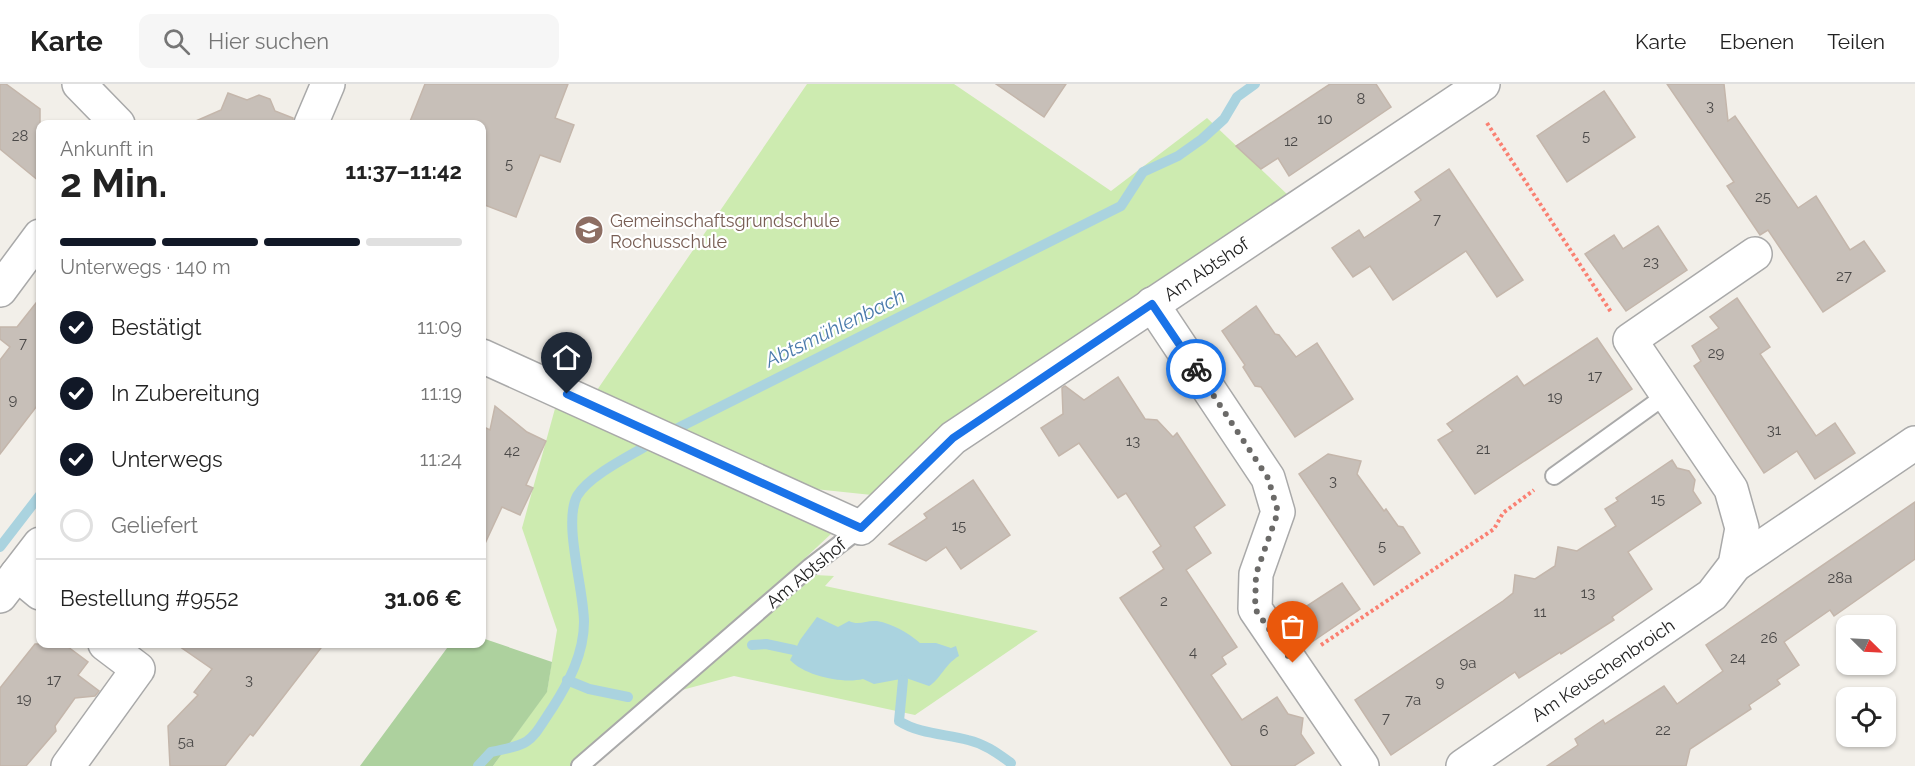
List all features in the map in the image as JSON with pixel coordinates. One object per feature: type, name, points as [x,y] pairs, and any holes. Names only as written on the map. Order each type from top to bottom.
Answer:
[{"type":"street","points":[[79,84],[114,120]]},
{"type":"street","points":[[314,120],[328,84]]},
{"type":"street","name":"Am Abtshof","points":[[861,528],[953,438],[1476,89]]},
{"type":"street","points":[[0,290],[36,241]]},
{"type":"street","points":[[1630,340],[1755,254]]},
{"type":"street","points":[[1152,304],[1268,478],[1278,512],[1256,574],[1255,609],[1362,766]]},
{"type":"street","name":"Am Keuschenbroich","points":[[1630,340],[1665,396],[1731,489],[1742,528],[1735,565]]},
{"type":"street","points":[[486,358],[861,528]]},
{"type":"street","name":"Am Keuschenbroich","points":[[1463,766],[1712,595],[1735,565],[1915,443]]},
{"type":"street","points":[[19,588],[36,552]]},
{"type":"street","points":[[68,766],[138,669],[110,648]]},
{"type":"lane","points":[[1554,476],[1665,396]]},
{"type":"lane","name":"Am Abtshof","points":[[580,766],[810,567],[861,528]]},
{"type":"path","points":[[1476,89],[1630,340]]},
{"type":"path","points":[[1293,663],[1494,529],[1503,513],[1554,476]]},
{"type":"green space","points":[[807,84],[954,84],[1111,191],[1207,118],[1289,196],[872,495],[805,488],[595,393]]},
{"type":"green space","points":[[556,405],[786,509],[831,534],[714,643],[572,766],[493,766],[547,691],[557,630],[522,528]]},
{"type":"green space","points":[[815,575],[834,576],[825,586],[1038,631],[915,715],[734,676],[682,690]]},
{"type":"green space","points":[[486,639],[552,662],[547,692],[493,766],[360,766],[447,648],[486,648]]},
{"type":"water","points":[[817,617],[838,627],[849,621],[883,622],[900,629],[920,643],[936,643],[951,648],[956,646],[959,656],[929,686],[906,678],[874,684],[863,679],[835,679],[814,674],[790,660],[800,640]]},
{"type":"building","points":[[0,84],[6,84],[40,109],[40,120],[36,120],[36,179],[0,149]]},
{"type":"building","points":[[425,84],[568,84],[555,118],[574,125],[560,162],[540,155],[516,217],[486,206],[486,120],[411,120]]},
{"type":"building","points":[[996,84],[1066,84],[1044,117]]},
{"type":"building","points":[[1330,84],[1376,84],[1391,107],[1289,176],[1278,158],[1261,169],[1236,146]]},
{"type":"building","points":[[1667,84],[1724,84],[1728,121],[1735,116],[1798,208],[1816,196],[1850,250],[1864,241],[1885,271],[1823,312],[1768,230],[1760,235],[1727,186],[1734,182]]},
{"type":"building","points":[[1604,91],[1635,137],[1567,182],[1537,136]]},
{"type":"building","points":[[228,93],[247,100],[259,95],[270,99],[275,111],[293,120],[198,120],[221,110]]},
{"type":"building","points":[[1449,169],[1523,280],[1497,297],[1466,251],[1393,300],[1370,266],[1353,277],[1332,248],[1359,230],[1364,238],[1421,200],[1415,192]]},
{"type":"building","points":[[1658,226],[1687,270],[1626,311],[1585,254],[1614,235],[1623,249]]},
{"type":"building","points":[[1737,298],[1770,347],[1760,354],[1816,436],[1835,423],[1855,453],[1815,479],[1797,451],[1764,473],[1694,366],[1701,361],[1692,346],[1719,328],[1710,317]]},
{"type":"building","points":[[36,303],[36,407],[0,454],[0,360],[10,347],[0,339],[0,327],[17,327]]},
{"type":"building","points":[[1256,306],[1275,334],[1279,335],[1296,357],[1317,343],[1353,399],[1295,437],[1261,387],[1255,386],[1243,367],[1245,365],[1222,331]]},
{"type":"building","points":[[1597,338],[1632,389],[1475,494],[1438,440],[1453,431],[1447,424],[1517,376],[1524,386]]},
{"type":"building","points":[[1118,377],[1145,419],[1157,420],[1173,437],[1177,433],[1225,505],[1194,527],[1211,553],[1186,570],[1237,647],[1222,657],[1226,664],[1211,675],[1242,720],[1277,697],[1288,714],[1303,718],[1301,734],[1314,753],[1294,766],[1232,766],[1120,598],[1164,569],[1153,552],[1161,546],[1126,493],[1118,498],[1079,443],[1059,456],[1041,428],[1063,414],[1062,388],[1065,386],[1084,400]]},
{"type":"building","points":[[495,406],[527,432],[546,441],[526,485],[533,488],[520,515],[502,507],[486,541],[486,428],[490,430]]},
{"type":"building","points":[[1328,454],[1361,461],[1357,474],[1384,511],[1386,509],[1398,526],[1403,527],[1420,553],[1374,585],[1299,474]]},
{"type":"building","points":[[1672,460],[1677,468],[1689,471],[1695,480],[1693,491],[1701,503],[1628,552],[1652,589],[1612,617],[1614,620],[1561,654],[1560,652],[1519,678],[1515,672],[1391,755],[1355,700],[1503,601],[1513,593],[1515,575],[1535,579],[1555,566],[1558,547],[1577,551],[1616,526],[1605,509],[1618,501],[1616,498]]},
{"type":"building","points":[[973,480],[1010,535],[961,569],[946,547],[926,561],[889,544],[927,518],[924,514]]},
{"type":"building","points":[[1915,502],[1915,559],[1834,616],[1830,610],[1784,642],[1799,665],[1777,680],[1780,684],[1749,705],[1751,709],[1690,749],[1686,766],[1547,766],[1578,745],[1575,739],[1603,720],[1605,724],[1664,686],[1677,704],[1723,671],[1706,645]]},
{"type":"building","points":[[1342,583],[1360,609],[1306,646],[1287,619]]},
{"type":"building","points":[[36,644],[36,648],[69,648],[88,662],[78,675],[99,691],[95,696],[75,698],[55,726],[56,731],[26,766],[0,766],[0,688]]},
{"type":"building","points":[[182,648],[321,648],[253,736],[250,734],[225,766],[170,766],[168,726],[198,695],[194,692],[212,669]]},
{"type":"waterway","name":"Abtsmühlenbach","points":[[668,433],[1121,206],[1143,172],[1178,156],[1202,139],[1224,119],[1237,97],[1255,84]]},
{"type":"waterway","name":"Abtsmühlenbach","points":[[478,766],[491,752],[523,743],[534,735],[575,667],[584,622],[572,523],[577,496],[591,480],[655,441]]},
{"type":"waterway","points":[[0,547],[36,500]]},
{"type":"waterway","name":"Abtsmühlenbach","points":[[752,645],[766,644],[794,650]]},
{"type":"waterway","name":"Abtsmühlenbach","points":[[567,680],[589,689],[628,697]]},
{"type":"waterway","points":[[903,680],[899,721],[924,731],[980,744],[1011,763]]},
{"type":"way so far","points":[[1196,369],[1268,478],[1278,512],[1256,574],[1255,609],[1293,663]]},
{"type":"place","name":"Gemeinschaftsgrundschule Rochusschule","points":[[589,230]]},
{"type":"route","points":[[567,394],[861,528],[953,438],[1152,304],[1196,369]]}]
